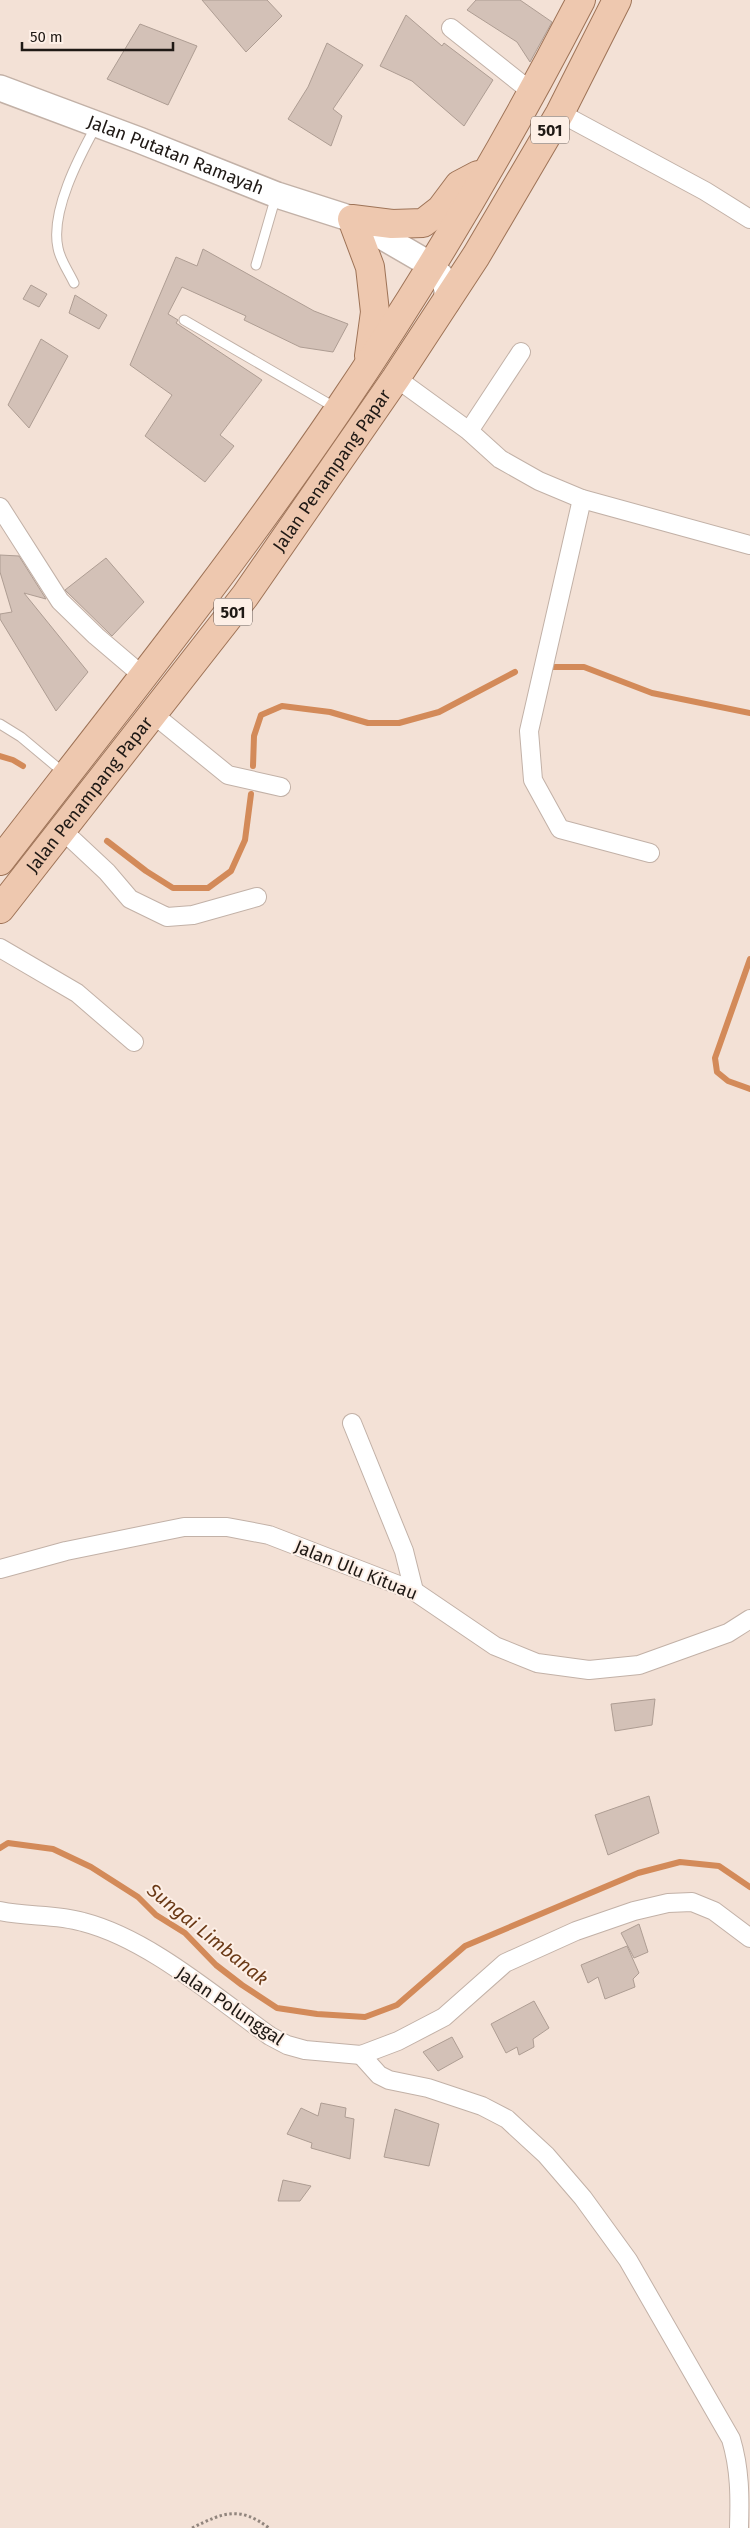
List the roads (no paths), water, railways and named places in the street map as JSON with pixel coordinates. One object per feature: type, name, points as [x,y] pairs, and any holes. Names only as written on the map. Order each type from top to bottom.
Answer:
[{"type":"main road","name":"Jalan Penampang Papar","points":[[0,861],[210,588],[339,410],[490,168],[533,93],[581,0]]},
{"type":"main road","name":"Jalan Penampang Papar","points":[[0,909],[245,596],[396,378],[447,302],[560,113],[617,0]]},
{"type":"main road","name":"Jalan Putatan Ramayah","points":[[0,88],[96,126],[139,140],[277,195],[352,219],[431,265]]},
{"type":"main road","points":[[368,364],[375,312],[370,267],[352,219],[392,224],[423,223],[441,209],[459,185],[490,168]]},
{"type":"main road","points":[[431,265],[444,280],[447,289],[447,302]]},
{"type":"main road","points":[[89,746],[94,752],[102,754],[134,738]]},
{"type":"street","points":[[451,28],[533,93]]},
{"type":"street","points":[[560,113],[705,191],[750,219]]},
{"type":"street","points":[[469,431],[521,352]]},
{"type":"street","points":[[396,378],[469,431],[500,459],[539,481],[582,499],[750,545]]},
{"type":"street","points":[[582,499],[529,731],[533,780],[560,829],[650,853]]},
{"type":"street","points":[[0,507],[60,601],[96,636],[143,676]]},
{"type":"street","points":[[154,714],[228,775],[281,788]]},
{"type":"street","points":[[61,829],[108,872],[130,899],[166,917],[193,915],[257,897]]},
{"type":"street","points":[[0,948],[77,993],[134,1042]]},
{"type":"street","points":[[352,1423],[404,1551],[414,1592]]},
{"type":"street","name":"Jalan Ulu Kituau","points":[[0,1569],[66,1551],[184,1528],[227,1527],[269,1534],[414,1592],[495,1646],[537,1663],[589,1670],[639,1665],[728,1633],[750,1619]]},
{"type":"street","name":"Jalan Polunggal","points":[[0,1911],[82,1921],[110,1932],[148,1950],[270,2036],[287,2045],[306,2050],[361,2055],[398,2041],[444,2017],[505,1963],[576,1931],[634,1911],[668,1902],[692,1902],[714,1911],[750,1938]]},
{"type":"street","points":[[361,2055],[379,2076],[389,2080],[428,2088],[482,2106],[506,2119],[546,2155],[605,2227],[628,2260],[717,2411],[731,2439],[738,2463],[739,2528]]},
{"type":"lane","points":[[74,283],[58,248],[58,211],[79,156],[96,126]]},
{"type":"lane","points":[[256,265],[277,195]]},
{"type":"lane","points":[[184,320],[339,410]]},
{"type":"lane","points":[[0,724],[21,737],[66,775]]},
{"type":"waterway","points":[[552,667],[584,667],[652,693],[750,713]]},
{"type":"waterway","points":[[253,766],[254,736],[261,715],[282,706],[330,712],[368,723],[399,723],[439,712],[515,672]]},
{"type":"waterway","points":[[0,756],[13,760],[23,766]]},
{"type":"waterway","points":[[107,841],[146,871],[173,888],[208,888],[231,871],[245,840],[251,794]]},
{"type":"waterway","points":[[750,959],[715,1058],[717,1072],[728,1081],[750,1089]]},
{"type":"waterway","name":"Sungai Limbanak","points":[[0,1848],[8,1843],[53,1849],[91,1867],[138,1897],[156,1915],[185,1933],[216,1965],[277,2008],[317,2014],[365,2017],[397,2005],[465,1946],[638,1873],[680,1862],[719,1866],[750,1887]]}]
